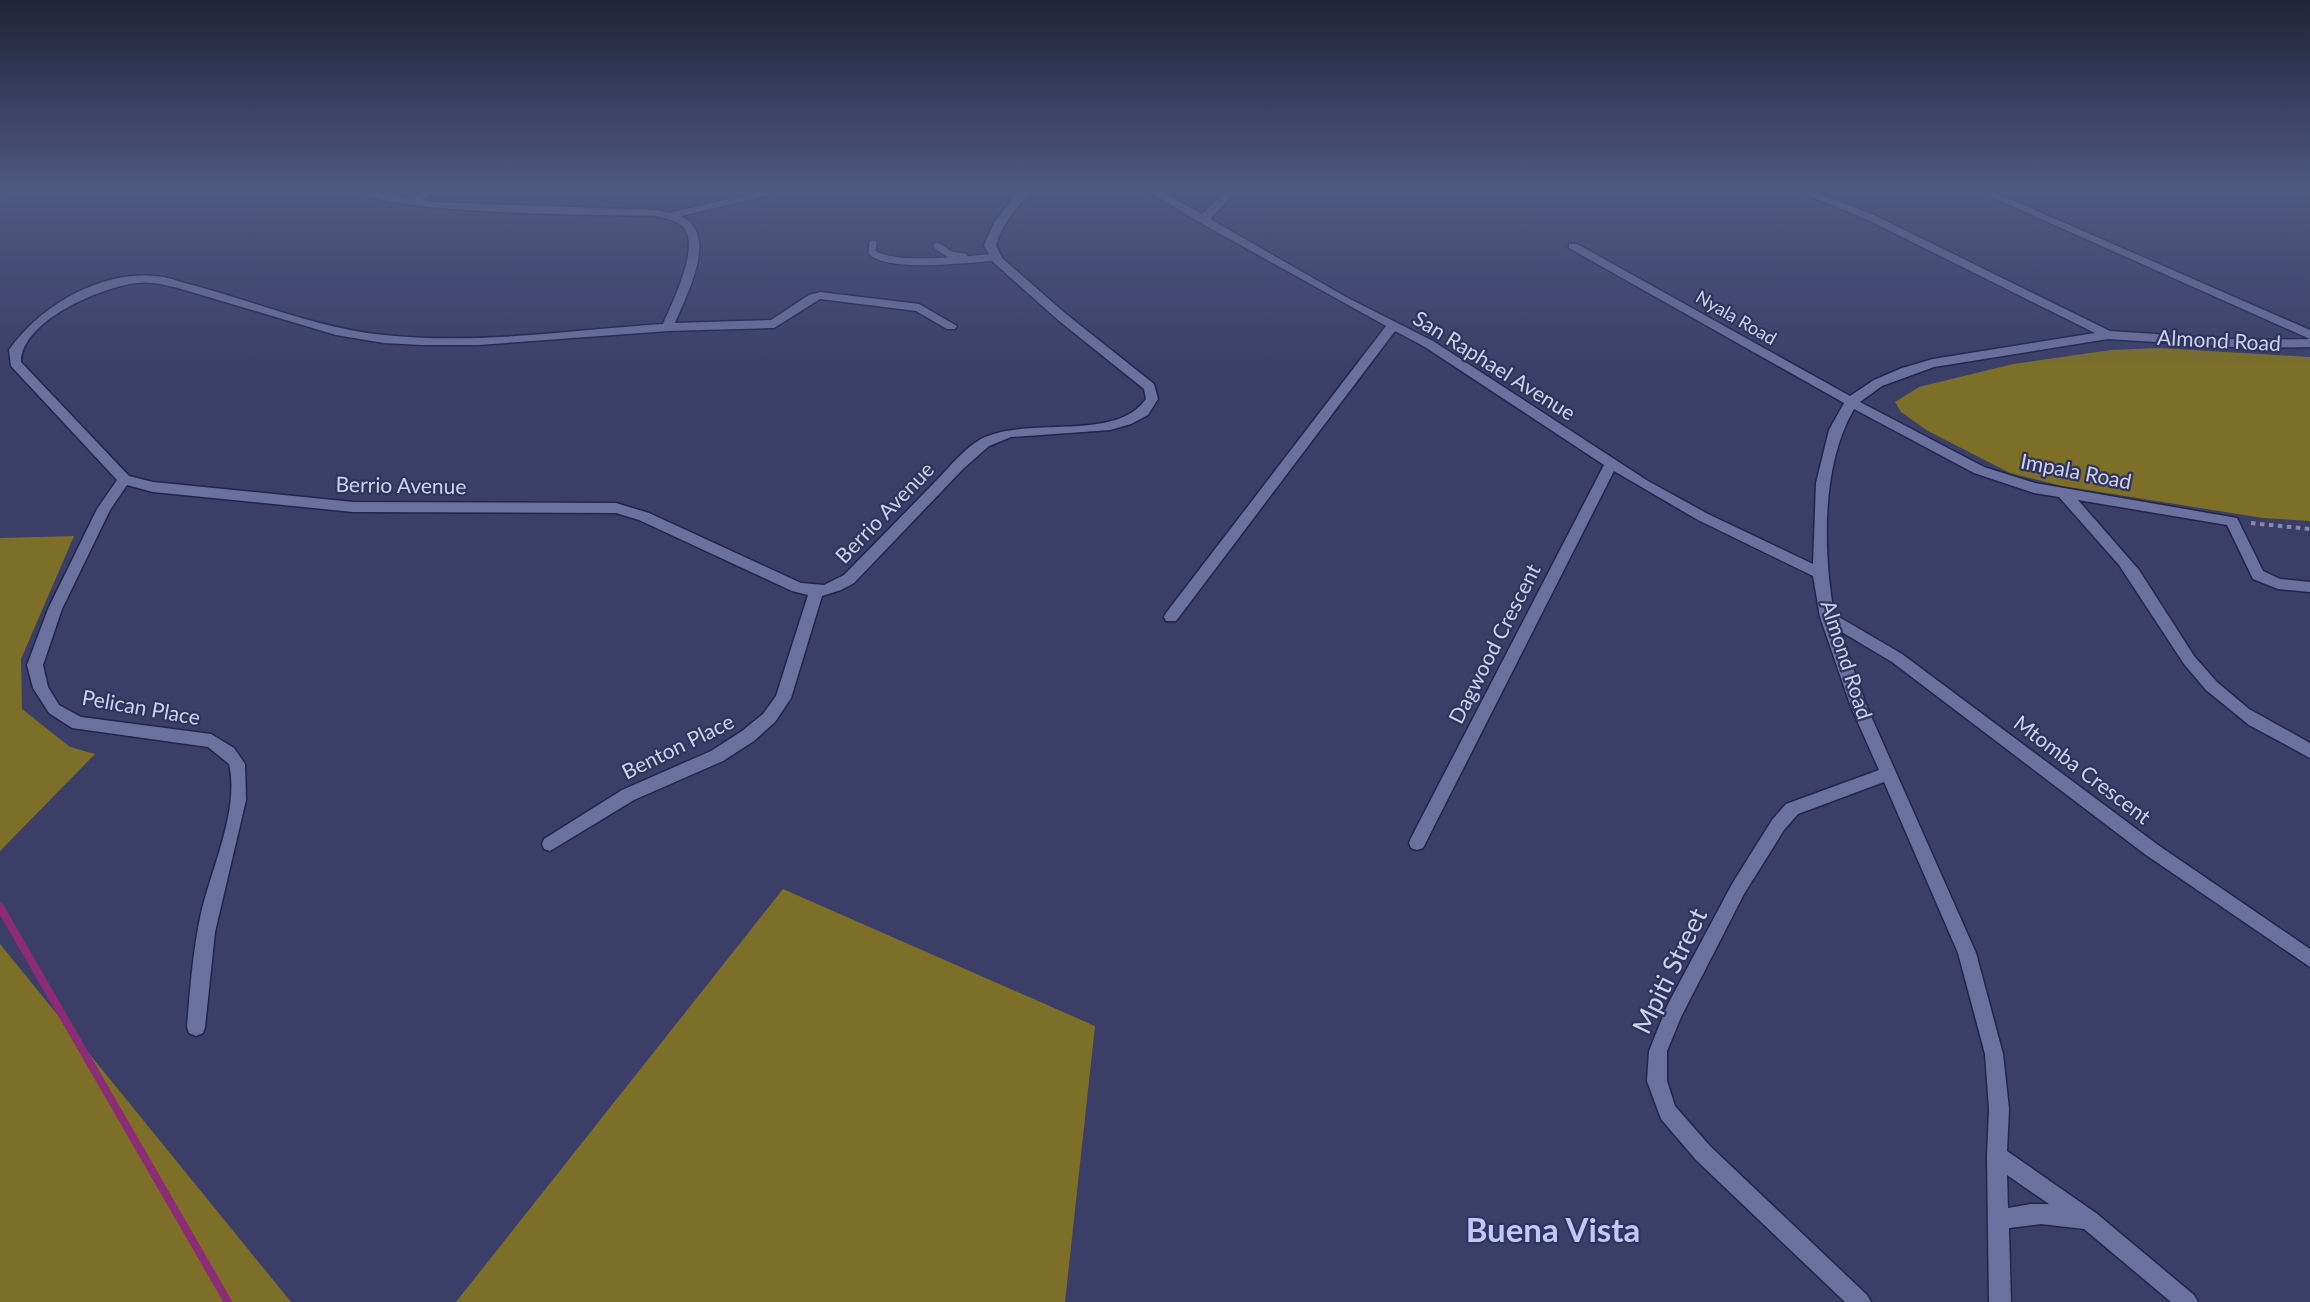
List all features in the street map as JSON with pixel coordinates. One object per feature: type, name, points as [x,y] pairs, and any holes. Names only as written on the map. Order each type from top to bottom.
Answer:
[{"type":"street","points":[[668,327],[689,271],[694,250]]},
{"type":"street","points":[[992,250],[996,258]]},
{"type":"street","name":"San Raphael Avenue","points":[[1255,250],[1342,299],[1429,344],[1611,464],[1703,517],[1820,573]]},
{"type":"street","name":"Nyala Road","points":[[1580,250],[1851,402]]},
{"type":"street","points":[[1935,250],[2108,335]]},
{"type":"street","points":[[2117,250],[2310,335]]},
{"type":"street","name":"Berrio Avenue","points":[[124,479],[153,487],[352,507],[616,508],[644,516],[797,587],[816,592],[836,587],[849,579],[958,466],[984,443],[1009,433],[1105,427],[1126,421],[1143,412],[1152,399],[1150,387],[1062,317],[996,258]]},
{"type":"street","points":[[124,479],[15,363],[15,350],[29,331],[54,311],[81,296],[113,283],[155,279],[336,331],[384,339],[478,341],[668,327],[774,324],[813,297],[820,295],[919,308],[951,326]]},
{"type":"street","points":[[1171,617],[1393,326]]},
{"type":"street","name":"Almond Road","points":[[2000,1302],[1998,1109],[1994,1054],[1967,953],[1860,707],[1827,617],[1820,573],[1823,483],[1835,430],[1851,402],[1878,383],[1933,363],[2108,335],[2248,344],[2310,343]]},
{"type":"street","name":"Impala Road","points":[[1851,402],[1979,470],[2018,483],[2063,493],[2232,520]]},
{"type":"street","name":"Dagwood Crescent","points":[[1417,843],[1611,464]]},
{"type":"street","name":"Pelican Place","points":[[124,479],[104,508],[59,598],[36,665],[41,688],[54,709],[78,723],[211,741],[228,751],[238,768],[238,800],[202,955],[196,1028]]},
{"type":"street","points":[[2063,493],[2120,555],[2183,652],[2224,698],[2253,719],[2310,751]]},
{"type":"street","points":[[2232,520],[2258,575],[2278,584],[2310,587]]},
{"type":"street","name":"Benton Place","points":[[550,844],[628,795],[717,756],[748,736],[769,718],[783,698],[816,592]]},
{"type":"street","name":"Mtomba Crescent","points":[[1827,617],[1897,658],[2152,850],[2310,959]]},
{"type":"street","name":"Mpiti Street","points":[[1860,1302],[1702,1153],[1668,1112],[1657,1081],[1658,1051],[1674,1012],[1738,889],[1778,825],[1792,809],[1888,774]]},
{"type":"street","points":[[1997,1155],[2089,1220],[2187,1302]]},
{"type":"street","points":[[1999,1222],[2012,1216],[2044,1213],[2089,1220]]},
{"type":"lane","points":[[873,250],[876,256],[884,259],[940,262],[996,258]]},
{"type":"lane","points":[[943,250],[951,255],[978,259]]},
{"type":"path","points":[[2232,520],[2310,529]]},
{"type":"shaded area","points":[[2160,348],[2310,357],[2310,521],[2263,518],[2062,486],[2010,473],[1928,431],[1901,412],[1895,402],[1919,387],[2013,364],[2111,350]]},
{"type":"shaded area","points":[[74,536],[21,659],[22,709],[70,747],[95,754],[0,851],[0,538]]},
{"type":"shaded area","points":[[783,889],[1095,1026],[1065,1302],[456,1302]]},
{"type":"shaded area","points":[[0,944],[291,1302],[0,1302]]},
{"type":"waterway","points":[[0,907],[228,1302]]},
{"type":"district","name":"Buena Vista","points":[[1553,1230]]}]
